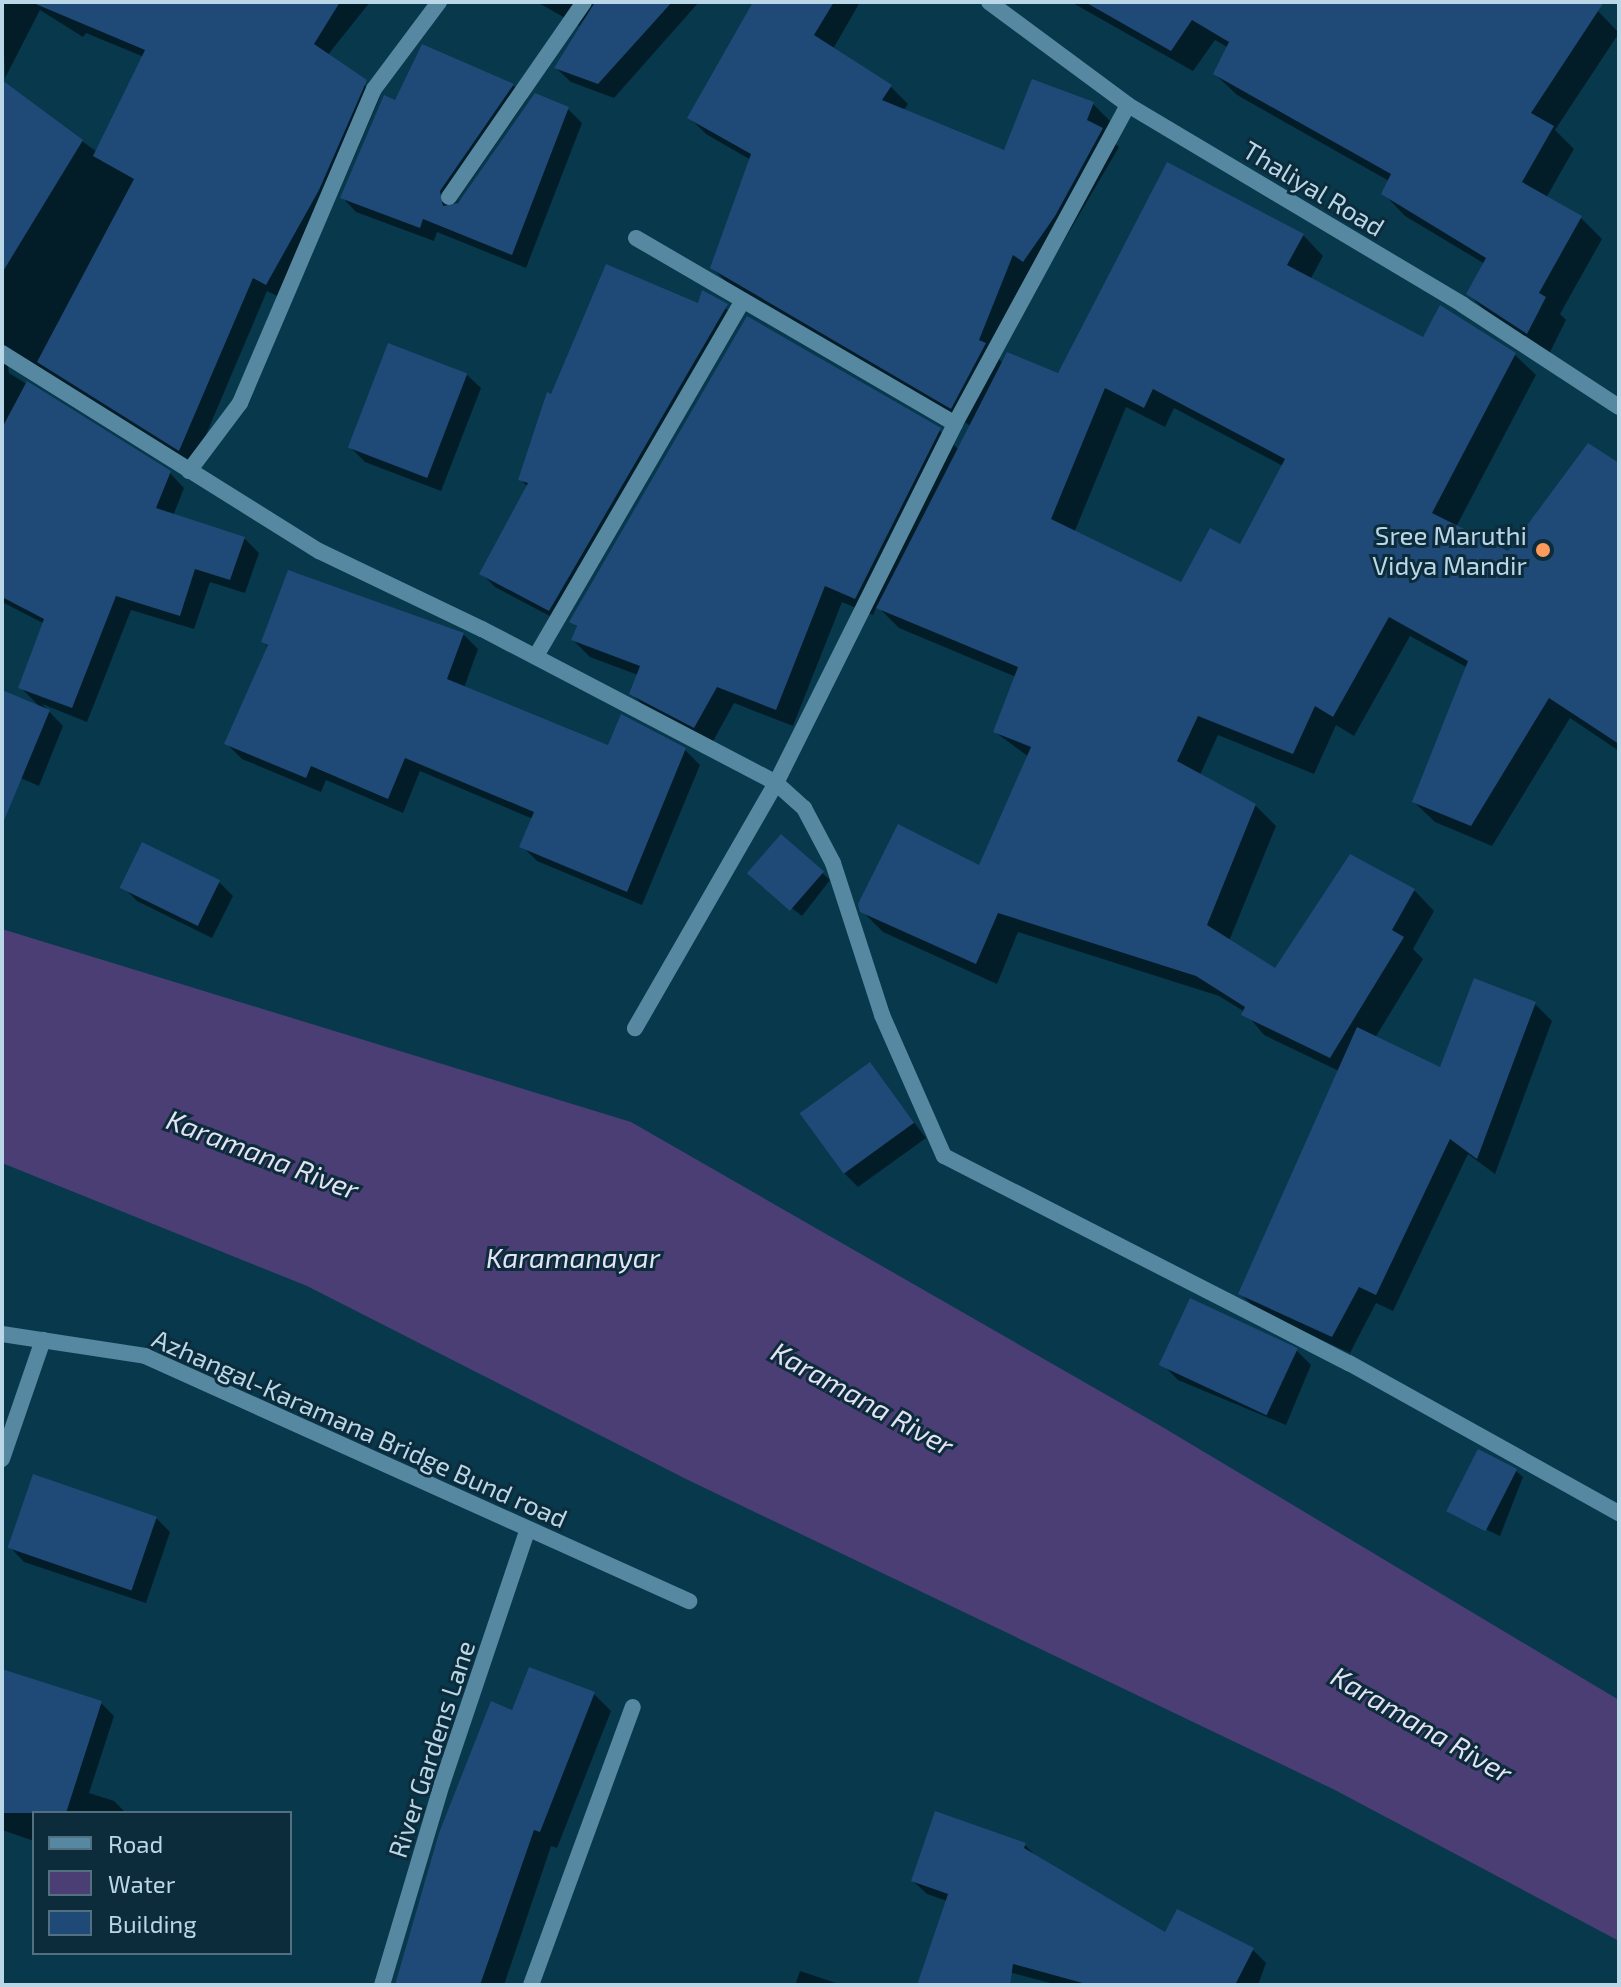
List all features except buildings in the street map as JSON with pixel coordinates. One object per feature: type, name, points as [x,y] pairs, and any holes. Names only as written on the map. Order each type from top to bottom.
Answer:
[{"type":"street","points":[[189,471],[240,403],[374,89],[439,2]]},
{"type":"street","points":[[449,197],[584,2]]},
{"type":"street","name":"Thaliyal Road","points":[[989,2],[1128,105],[1463,305],[1619,407]]},
{"type":"street","points":[[635,1028],[776,783],[955,424],[1128,105]]},
{"type":"street","points":[[636,238],[955,424]]},
{"type":"street","points":[[536,656],[743,301]]},
{"type":"street","points":[[2,353],[319,551],[536,656],[776,783],[804,808],[833,863],[882,1015],[944,1156],[1349,1363],[1619,1513]]},
{"type":"street","name":"Azhangal-Karamana Bridge Bund road","points":[[2,1334],[145,1356],[689,1601]]},
{"type":"street","points":[[2,1459],[43,1340]]},
{"type":"street","name":"River Gardens Lane","points":[[382,1985],[442,1784],[528,1529]]},
{"type":"street","points":[[531,1985],[633,1707]]},
{"type":"water","name":"Karamanayar","points":[[2,929],[631,1122],[1159,1425],[1619,1700],[1619,1941],[1335,1790],[686,1479],[307,1286],[2,1163]]},
{"type":"place","name":"Sree Maruthi Vidya Mandir","points":[[1543,550]]},
{"type":"water label","name":"Karamana River","points":[[263,1154]]},
{"type":"water label","name":"Karamana River","points":[[863,1398]]},
{"type":"water label","name":"Karamana River","points":[[1422,1724]]}]
